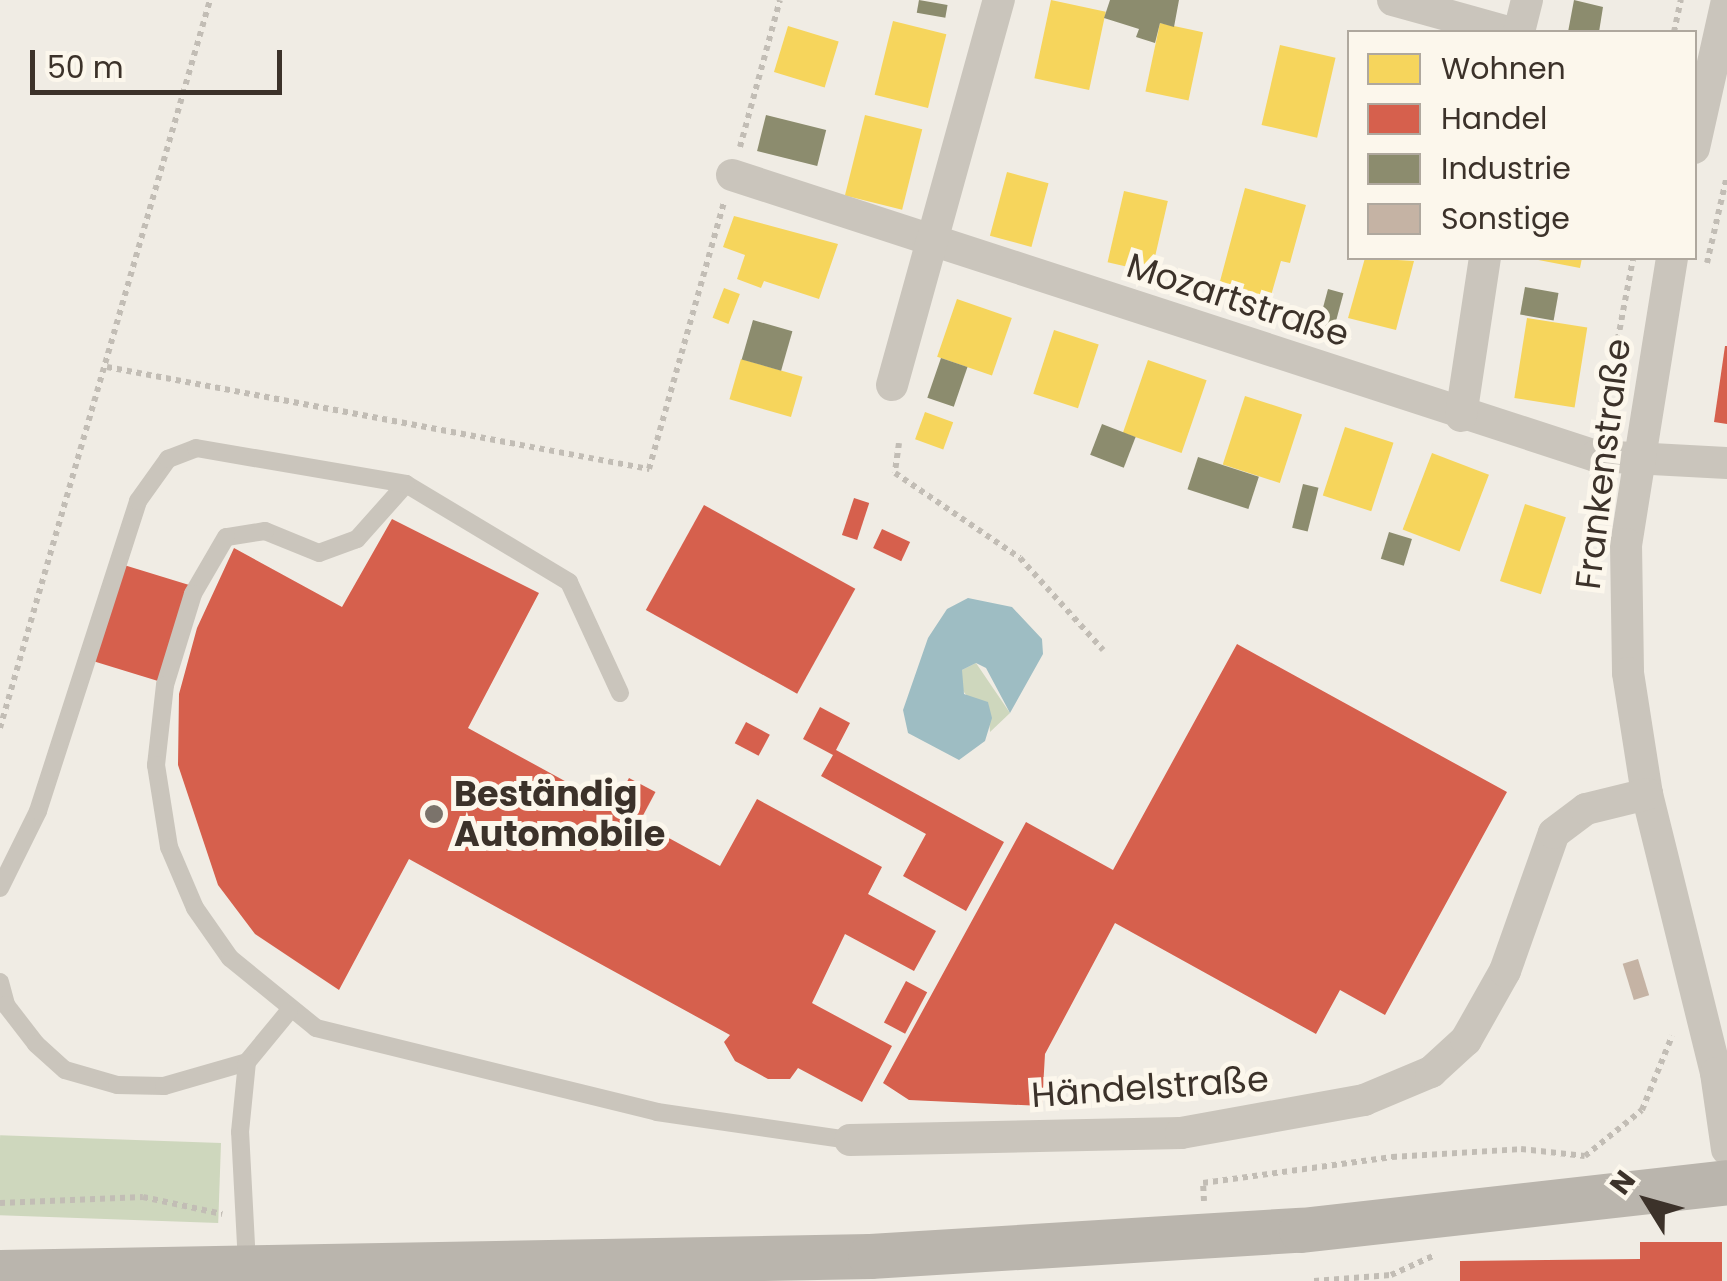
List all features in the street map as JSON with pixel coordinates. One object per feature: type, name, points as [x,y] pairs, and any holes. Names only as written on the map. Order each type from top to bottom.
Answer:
[{"type":"street","points":[[892,385],[928,240],[999,0]]},
{"type":"street","points":[[1392,0],[1501,30]]},
{"type":"street","points":[[1520,30],[1527,0]]},
{"type":"street","points":[[1697,135],[1727,0]]},
{"type":"street","name":"Mozartstraße","points":[[732,175],[1461,416],[1596,456],[1727,463]]},
{"type":"street","points":[[1461,416],[1485,260]]},
{"type":"street","name":"Frankenstraße","points":[[1672,260],[1637,456],[1626,627],[1647,794],[1692,978],[1727,1150]]},
{"type":"street","name":"Händelstraße","points":[[850,1140],[1181,1133],[1364,1100],[1431,1072],[1466,1040],[1506,971],[1534,876],[1554,833],[1586,809],[1647,794]]},
{"type":"street","points":[[0,1272],[247,1242],[717,1261],[1205,1236],[1727,1182]]},
{"type":"lane","points":[[0,888],[38,810],[138,501],[168,459],[196,448],[406,484],[569,582],[620,694]]},
{"type":"lane","points":[[406,484],[357,538],[319,554],[265,532],[226,537],[193,594],[165,685],[156,765],[169,847],[195,908],[230,958],[289,1011],[353,1038],[656,1112],[850,1140]]},
{"type":"lane","points":[[0,982],[6,1006],[65,1070],[116,1085],[164,1086],[247,1062]]},
{"type":"lane","points":[[247,1242],[240,1132],[247,1062],[289,1011]]},
{"type":"path","points":[[0,728],[210,0]]},
{"type":"path","points":[[107,367],[649,469],[780,0]]},
{"type":"path","points":[[1674,30],[1681,0]]},
{"type":"path","points":[[1596,456],[1633,260]]},
{"type":"path","points":[[898,444],[896,473],[1020,558],[1102,650]]},
{"type":"path","points":[[1205,1236],[1203,1183],[1458,1150],[1585,1156],[1625,1129],[1652,1094],[1692,978]]},
{"type":"path","points":[[0,1203],[143,1197],[247,1242]]},
{"type":"path","points":[[1314,1281],[1391,1275],[1440,1253]]},
{"type":"green space","points":[[976,663],[1010,713],[990,732],[988,702],[971,701],[960,687],[962,670]]},
{"type":"green space","points":[[0,1135],[221,1143],[218,1223],[0,1215]]},
{"type":"water","points":[[968,598],[1012,607],[1042,639],[1043,654],[1010,713],[986,668],[976,663],[962,670],[964,694],[988,702],[992,718],[985,741],[959,760],[908,733],[903,710],[928,638],[947,609]]},
{"type":"building: Wohnen","points":[[1051,0],[1106,12],[1089,90],[1034,78]]},
{"type":"building: Wohnen","points":[[893,21],[946,34],[928,108],[875,95]]},
{"type":"building: Wohnen","points":[[1160,23],[1203,32],[1188,101],[1145,91]]},
{"type":"building: Wohnen","points":[[788,26],[839,41],[825,87],[774,72]]},
{"type":"building: Wohnen","points":[[1280,45],[1336,58],[1317,138],[1262,125]]},
{"type":"building: Wohnen","points":[[865,115],[922,129],[902,210],[845,196]]},
{"type":"building: Wohnen","points":[[1007,172],[1049,183],[1031,247],[990,236]]},
{"type":"building: Wohnen","points":[[1245,188],[1306,205],[1290,263],[1281,261],[1270,299],[1219,285]]},
{"type":"building: Wohnen","points":[[1124,191],[1168,201],[1151,272],[1108,262]]},
{"type":"building: Wohnen","points":[[734,216],[838,244],[819,299],[764,281],[761,288],[737,279],[745,255],[723,247]]},
{"type":"building: Wohnen","points":[[1364,260],[1414,261],[1396,330],[1348,318]]},
{"type":"building: Wohnen","points":[[1538,260],[1582,260],[1580,268]]},
{"type":"building: Wohnen","points":[[724,288],[740,294],[728,324],[713,318]]},
{"type":"building: Wohnen","points":[[957,299],[1012,318],[992,376],[937,357]]},
{"type":"building: Wohnen","points":[[1527,318],[1587,328],[1575,408],[1514,398]]},
{"type":"building: Wohnen","points":[[1054,330],[1099,345],[1078,408],[1033,394]]},
{"type":"building: Wohnen","points":[[741,359],[803,377],[791,417],[729,399]]},
{"type":"building: Wohnen","points":[[1148,360],[1207,380],[1182,453],[1123,433]]},
{"type":"building: Wohnen","points":[[1245,396],[1302,415],[1280,483],[1223,464]]},
{"type":"building: Wohnen","points":[[925,412],[953,422],[943,450],[915,439]]},
{"type":"building: Wohnen","points":[[1345,427],[1394,443],[1371,511],[1323,495]]},
{"type":"building: Wohnen","points":[[1432,453],[1489,475],[1460,551],[1403,530]]},
{"type":"building: Wohnen","points":[[1525,504],[1566,517],[1541,594],[1500,581]]},
{"type":"building: Handel","points":[[1727,346],[1727,424],[1714,422]]},
{"type":"building: Handel","points":[[854,498],[869,503],[857,540],[842,535]]},
{"type":"building: Handel","points":[[704,505],[855,589],[797,694],[646,610]]},
{"type":"building: Handel","points":[[392,519],[539,593],[468,728],[720,866],[757,799],[882,867],[868,894],[936,931],[914,971],[845,934],[812,1003],[892,1046],[862,1102],[798,1068],[790,1079],[768,1079],[735,1061],[724,1042],[730,1035],[409,859],[339,990],[255,934],[218,885],[178,765],[179,694],[197,628],[234,548],[342,607]]},
{"type":"building: Handel","points":[[882,529],[910,542],[901,561],[873,548]]},
{"type":"building: Handel","points":[[124,565],[190,585],[160,682],[94,662]]},
{"type":"building: Handel","points":[[1237,644],[1507,792],[1385,1015],[1340,990],[1316,1034],[1115,923],[1045,1054],[1042,1106],[909,1100],[883,1083],[1026,822],[1113,870]]},
{"type":"building: Handel","points":[[820,707],[850,723],[836,750],[1004,842],[966,911],[903,876],[926,834],[821,776],[833,755],[803,739]]},
{"type":"building: Handel","points":[[746,722],[770,735],[759,756],[735,743]]},
{"type":"building: Handel","points":[[629,778],[655,792],[640,820],[614,806]]},
{"type":"building: Handel","points":[[906,981],[927,992],[905,1034],[884,1022]]},
{"type":"building: Handel","points":[[1640,1242],[1722,1242],[1722,1281],[1460,1281],[1460,1261],[1640,1259]]},
{"type":"building: Industrie","points":[[919,0],[948,5],[945,18],[917,13]]},
{"type":"building: Industrie","points":[[1110,0],[1179,0],[1174,27],[1160,23],[1155,43],[1136,37],[1139,29],[1104,18]]},
{"type":"building: Industrie","points":[[1574,0],[1603,7],[1599,30],[1568,30]]},
{"type":"building: Industrie","points":[[766,115],[826,130],[817,166],[757,151]]},
{"type":"building: Industrie","points":[[1525,287],[1558,293],[1554,320],[1520,315]]},
{"type":"building: Industrie","points":[[1328,289],[1343,293],[1334,328],[1319,324]]},
{"type":"building: Industrie","points":[[753,320],[792,331],[781,371],[742,359]]},
{"type":"building: Industrie","points":[[941,358],[967,367],[954,407],[927,398]]},
{"type":"building: Industrie","points":[[1102,424],[1136,437],[1124,468],[1090,455]]},
{"type":"building: Industrie","points":[[1198,457],[1259,477],[1248,509],[1187,489]]},
{"type":"building: Industrie","points":[[1303,484],[1319,488],[1308,532],[1292,528]]},
{"type":"building: Industrie","points":[[1389,532],[1412,539],[1404,566],[1381,559]]},
{"type":"building: Sonstige","points":[[1638,959],[1649,995],[1634,1000],[1623,964]]},
{"type":"place","name":"Beständig Automobile","points":[[434,814]]}]
